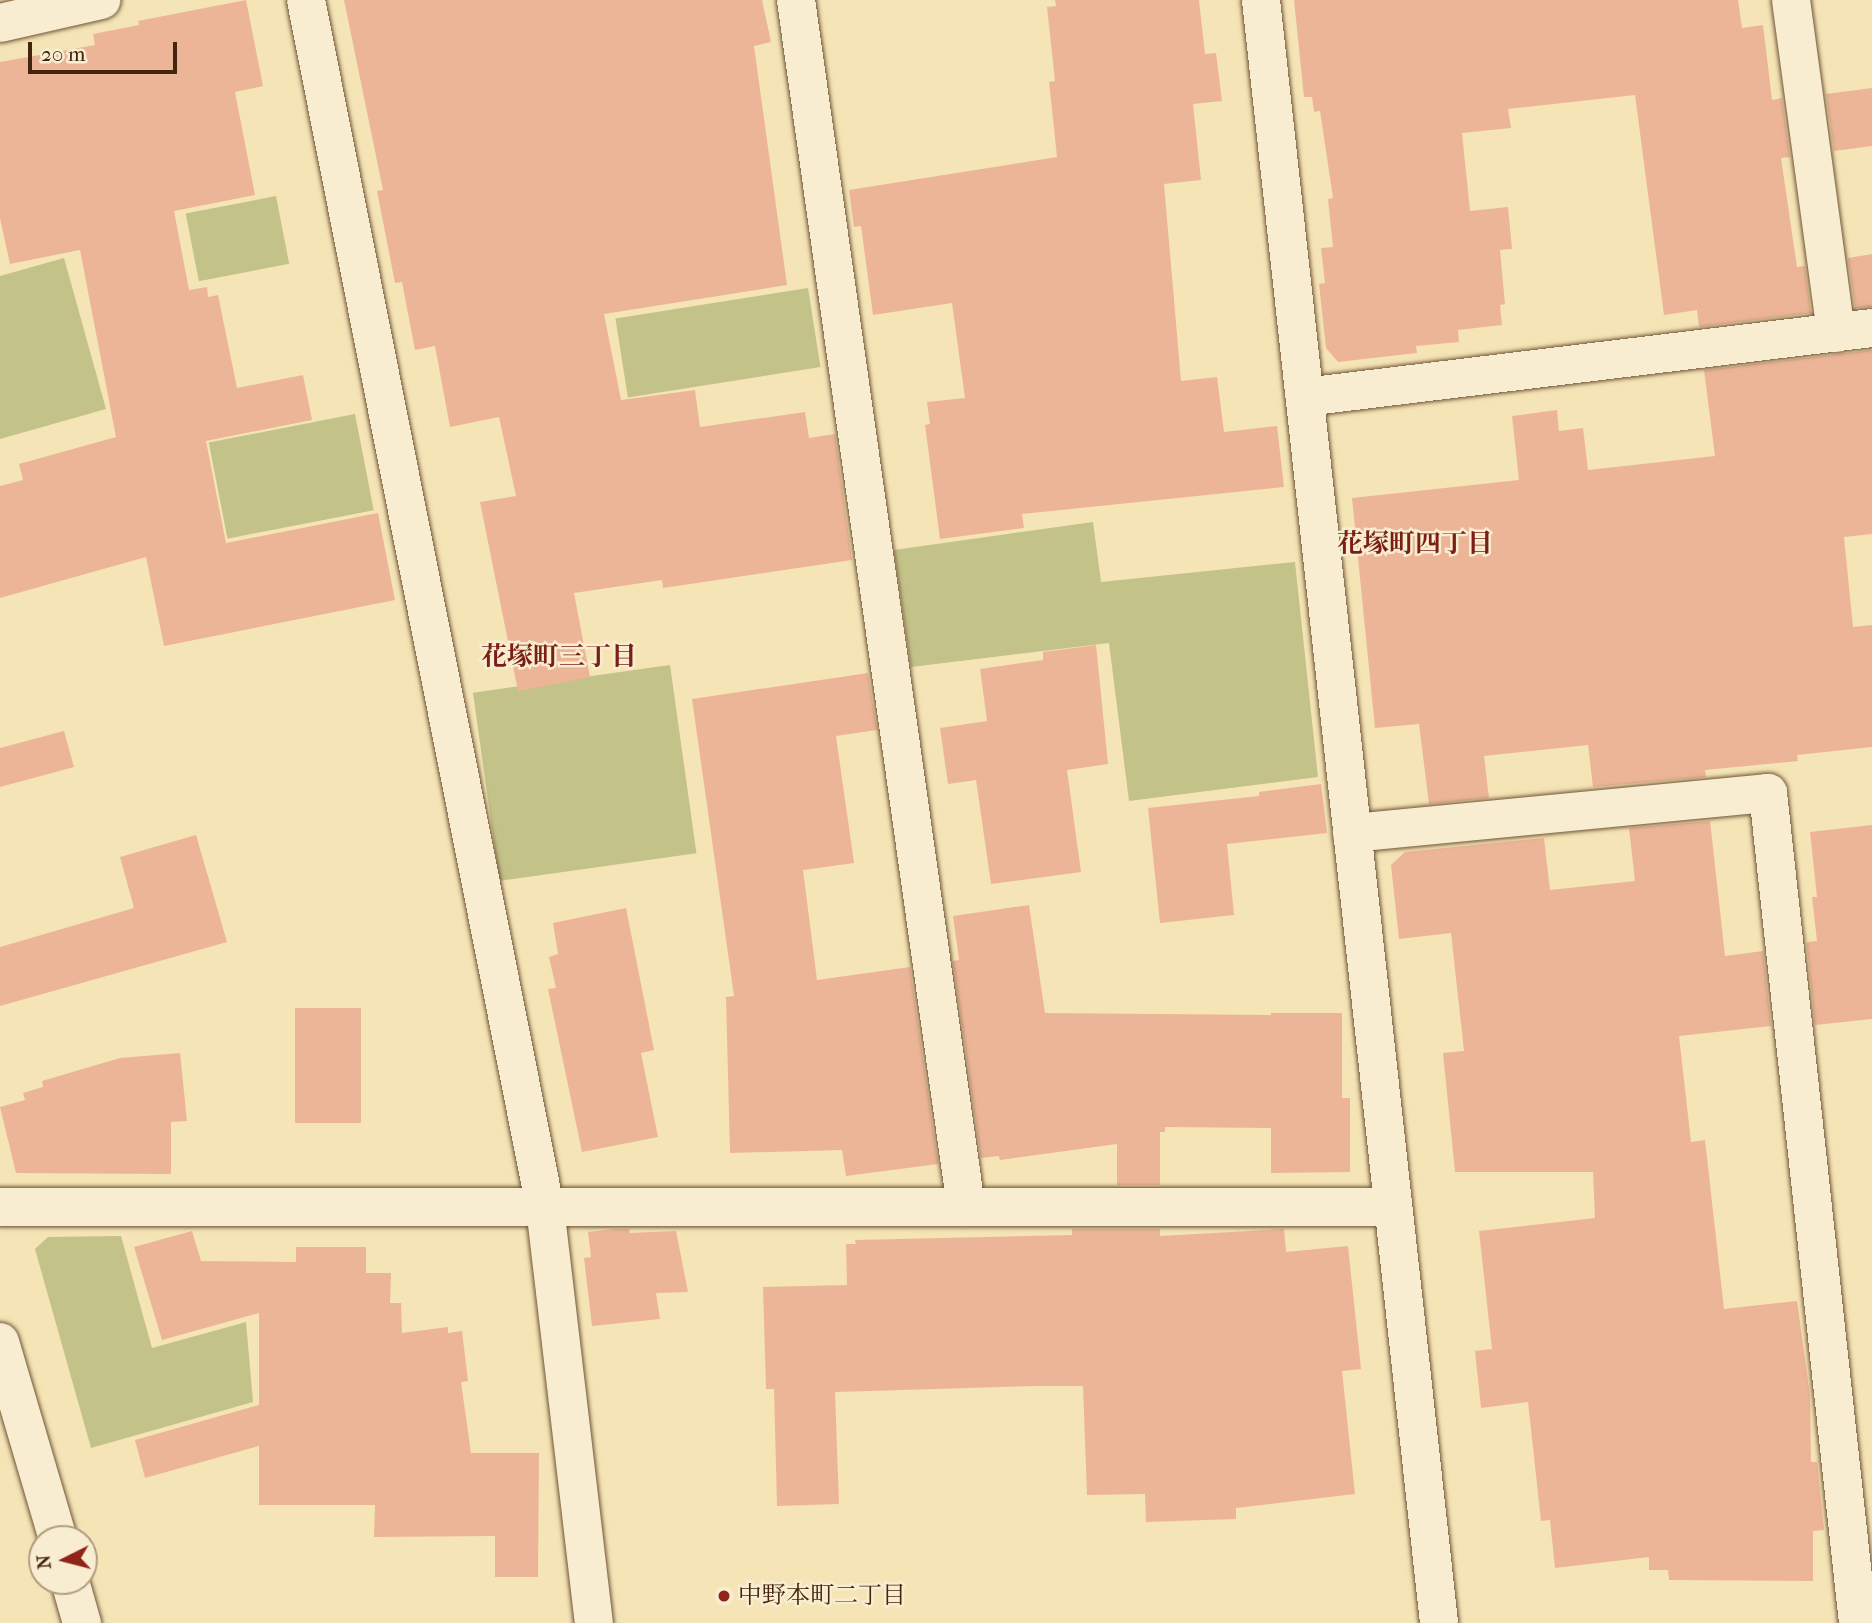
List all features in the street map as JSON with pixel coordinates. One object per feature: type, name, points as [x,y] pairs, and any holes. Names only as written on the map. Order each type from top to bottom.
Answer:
[{"type":"street","points":[[0,23],[101,0]]},
{"type":"street","points":[[306,0],[545,1207],[594,1623]]},
{"type":"street","points":[[796,0],[966,1207]]},
{"type":"street","points":[[1261,0],[1439,1623]]},
{"type":"street","points":[[1305,397],[1854,331],[1791,0]]},
{"type":"street","points":[[1352,833],[1768,793],[1858,1623]]},
{"type":"street","points":[[0,1207],[1393,1207]]},
{"type":"street","points":[[0,1342],[54,1525]]},
{"type":"street","points":[[74,1595],[82,1623]]},
{"type":"shaded area","points":[[276,196],[289,264],[199,281],[186,214]]},
{"type":"shaded area","points":[[64,258],[106,409],[0,439],[0,276]]},
{"type":"shaded area","points":[[808,288],[821,367],[628,398],[615,319]]},
{"type":"shaded area","points":[[355,414],[374,510],[227,539],[209,442]]},
{"type":"shaded area","points":[[1093,522],[1101,582],[1295,562],[1318,777],[1129,801],[1109,643],[911,667],[894,550]]},
{"type":"shaded area","points":[[670,665],[696,853],[499,881],[473,693]]},
{"type":"shaded area","points":[[121,1236],[152,1348],[246,1322],[253,1402],[91,1448],[35,1249],[48,1237]]},
{"type":"building","points":[[246,0],[263,86],[235,92],[255,195],[174,211],[189,290],[207,287],[208,297],[218,295],[237,388],[303,375],[312,420],[206,441],[226,543],[378,513],[395,600],[164,646],[146,557],[0,598],[0,486],[23,480],[19,464],[116,437],[80,250],[10,264],[0,218],[0,62],[95,45],[93,34],[139,25],[138,21]]},
{"type":"building","points":[[344,0],[762,0],[771,42],[754,46],[787,285],[604,314],[621,400],[695,390],[700,427],[805,412],[809,438],[835,434],[852,560],[663,588],[662,580],[574,593],[590,677],[518,691],[480,502],[516,496],[499,417],[450,427],[435,346],[415,350],[402,282],[395,283],[377,191],[383,190]]},
{"type":"building","points":[[1055,0],[1199,0],[1205,54],[1216,53],[1222,101],[1193,104],[1201,180],[1164,184],[1181,381],[1217,377],[1224,432],[1277,426],[1284,487],[1022,514],[1024,528],[940,539],[925,425],[930,424],[927,402],[965,398],[952,303],[873,315],[861,226],[854,227],[849,190],[1057,157],[1049,82],[1055,81],[1047,7],[1056,6]]},
{"type":"building","points":[[1294,0],[1738,0],[1742,28],[1763,25],[1772,100],[1782,98],[1790,157],[1781,158],[1797,267],[1805,266],[1811,313],[1699,327],[1697,310],[1664,315],[1635,95],[1508,109],[1511,128],[1462,133],[1470,211],[1508,207],[1512,249],[1500,250],[1505,304],[1500,305],[1502,325],[1458,330],[1459,342],[1416,346],[1417,353],[1338,362],[1326,348],[1319,284],[1325,283],[1321,248],[1333,247],[1328,199],[1333,198],[1320,111],[1314,112],[1312,97],[1304,97]]},
{"type":"building","points":[[1872,88],[1872,146],[1834,151],[1826,94]]},
{"type":"building","points":[[1872,254],[1872,307],[1855,308],[1848,258]]},
{"type":"building","points":[[1872,350],[1872,534],[1844,537],[1853,627],[1872,625],[1872,747],[1797,755],[1798,761],[1705,770],[1706,777],[1593,787],[1588,745],[1484,756],[1489,798],[1429,804],[1419,724],[1375,728],[1352,498],[1519,480],[1512,416],[1557,410],[1559,431],[1583,428],[1588,470],[1715,456],[1704,370]]},
{"type":"building","points":[[1096,645],[1108,764],[1067,770],[1081,872],[991,884],[976,780],[948,784],[940,728],[987,721],[980,669],[1043,660],[1043,652]]},
{"type":"building","points":[[868,673],[877,730],[836,736],[854,863],[803,870],[817,980],[910,967],[938,1164],[846,1176],[842,1150],[730,1153],[726,997],[734,996],[692,699]]},
{"type":"building","points":[[64,731],[74,767],[0,787],[0,748]]},
{"type":"building","points":[[1321,784],[1327,833],[1227,844],[1234,915],[1160,923],[1148,808],[1259,796],[1259,792]]},
{"type":"building","points":[[1710,821],[1725,956],[1763,951],[1771,1026],[1679,1036],[1691,1142],[1705,1140],[1724,1309],[1797,1301],[1810,1395],[1811,1462],[1817,1462],[1824,1530],[1813,1531],[1813,1581],[1669,1580],[1668,1570],[1649,1570],[1649,1557],[1555,1568],[1550,1520],[1541,1521],[1528,1402],[1481,1408],[1475,1351],[1492,1349],[1479,1231],[1595,1218],[1593,1172],[1455,1172],[1443,1053],[1464,1051],[1451,933],[1399,939],[1391,865],[1405,852],[1544,838],[1550,890],[1635,881],[1629,828]]},
{"type":"building","points":[[1872,825],[1872,1019],[1815,1025],[1807,947],[1807,942],[1817,941],[1812,897],[1817,897],[1810,832]]},
{"type":"building","points":[[196,835],[227,942],[0,1006],[0,947],[134,908],[120,857]]},
{"type":"building","points":[[1029,905],[1045,1013],[1342,1013],[1342,1098],[1350,1098],[1350,1172],[1271,1173],[1271,1128],[1165,1127],[1165,1132],[1160,1132],[1160,1185],[1117,1185],[1117,1144],[1000,1160],[999,1156],[981,1158],[953,961],[959,960],[953,916]]},
{"type":"building","points":[[626,908],[654,1050],[641,1053],[658,1137],[582,1152],[548,989],[556,988],[549,957],[558,954],[553,923]]},
{"type":"building","points":[[295,1008],[361,1008],[361,1123],[295,1123]]},
{"type":"building","points":[[180,1053],[187,1121],[171,1122],[171,1174],[16,1173],[0,1107],[25,1100],[23,1093],[43,1087],[42,1081],[120,1058]]},
{"type":"building","points":[[629,1229],[630,1233],[676,1231],[688,1292],[656,1293],[660,1319],[592,1326],[584,1258],[591,1257],[588,1232]]},
{"type":"building","points":[[1072,1229],[1160,1229],[1160,1236],[1284,1229],[1286,1252],[1348,1246],[1361,1369],[1342,1371],[1355,1494],[1236,1508],[1236,1519],[1146,1522],[1145,1494],[1087,1495],[1083,1386],[1035,1386],[835,1392],[839,1504],[777,1506],[774,1389],[766,1389],[763,1287],[847,1285],[846,1244],[856,1244],[855,1240],[1072,1235]]},
{"type":"building","points":[[192,1231],[201,1261],[296,1262],[296,1247],[366,1247],[366,1273],[391,1273],[390,1303],[401,1303],[402,1333],[448,1327],[448,1333],[462,1331],[468,1381],[461,1382],[471,1453],[539,1453],[538,1577],[495,1577],[495,1536],[374,1537],[375,1505],[259,1505],[259,1446],[145,1478],[135,1440],[259,1405],[259,1313],[162,1340],[134,1247]]},
{"type":"place","name":"中野本町二丁目","points":[[724,1596]]},
{"type":"district","name":"花塚町四丁目","points":[[1415,544]]},
{"type":"district","name":"花塚町三丁目","points":[[559,657]]}]
